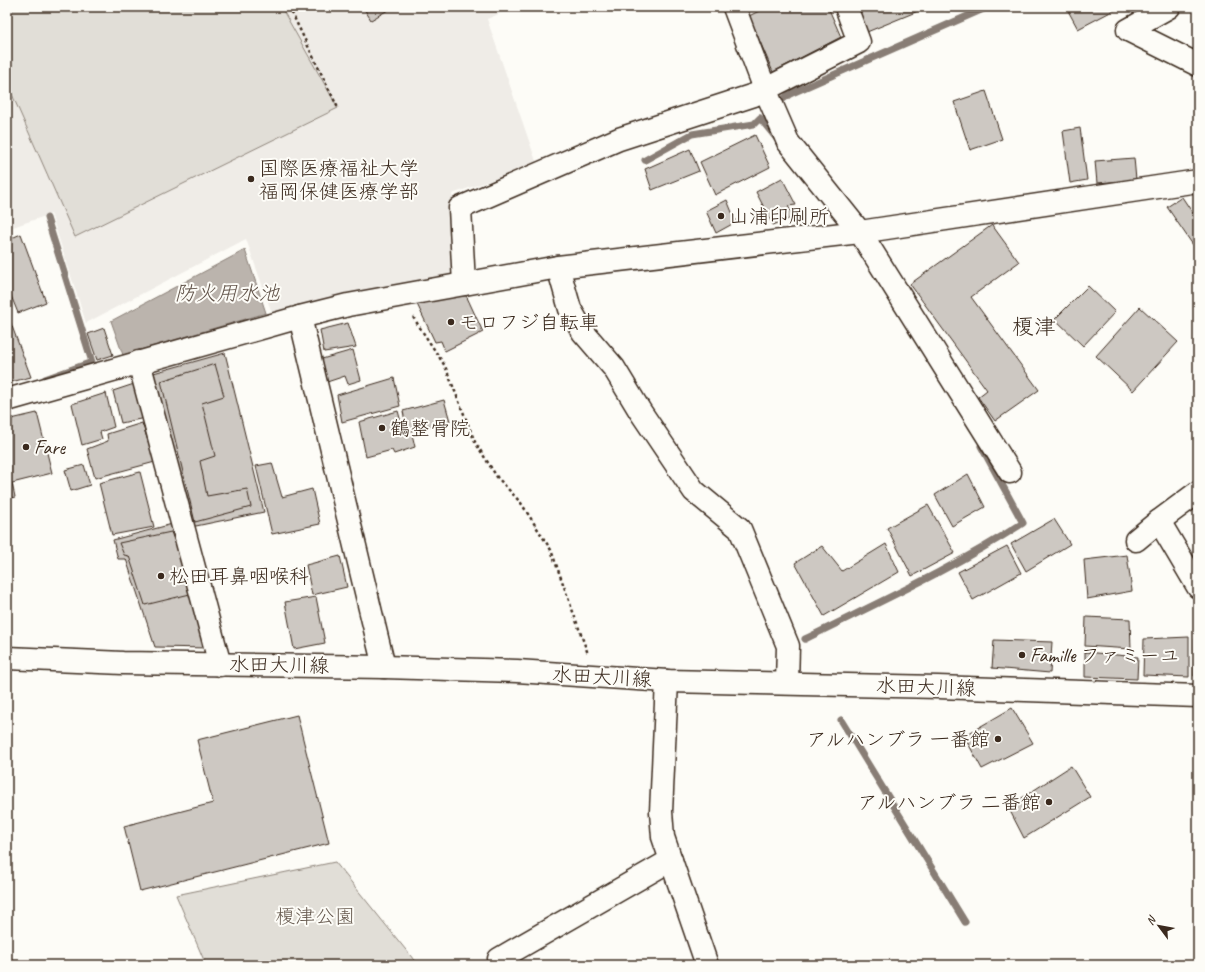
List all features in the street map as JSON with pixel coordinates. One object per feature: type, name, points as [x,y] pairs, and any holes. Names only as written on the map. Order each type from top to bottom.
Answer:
[{"type":"street","points":[[734,7],[765,90],[788,142],[860,232],[1010,472]]},
{"type":"street","points":[[464,284],[460,208],[619,139],[754,96],[859,42],[846,7]]},
{"type":"street","points":[[1169,7],[1128,30],[1198,65]]},
{"type":"street","points":[[7,400],[348,304],[558,267],[860,232],[1198,181]]},
{"type":"street","points":[[558,267],[570,309],[583,332],[614,368],[640,411],[694,492],[740,529],[788,646],[787,684]]},
{"type":"street","points":[[300,317],[384,667]]},
{"type":"street","points":[[139,362],[220,665]]},
{"type":"street","points":[[1136,540],[1198,492]]},
{"type":"street","points":[[1159,521],[1198,587]]},
{"type":"street","name":"水田大川線","points":[[7,658],[220,665],[384,667],[517,671],[667,681],[1198,696]]},
{"type":"street","points":[[667,681],[661,812],[663,837],[707,965]]},
{"type":"street","points":[[499,959],[671,860]]},
{"type":"path","points":[[289,7],[338,108]]},
{"type":"path","points":[[400,296],[445,366],[475,442],[498,477],[521,503],[551,550],[596,677]]},
{"type":"shaded area","name":"国際医療福祉大学 福岡保健医療学部","points":[[7,7],[515,7],[487,19],[537,164],[452,194],[456,278],[290,314],[272,313],[246,239],[86,323],[51,214],[7,229]]},
{"type":"green space","points":[[7,7],[281,7],[338,108],[75,237],[7,83]]},
{"type":"green space","name":"榎津公園","points":[[335,862],[418,965],[206,965],[176,895]]},
{"type":"water","name":"防火用水池","points":[[245,250],[266,313],[123,355],[111,321]]},
{"type":"building","points":[[363,7],[393,7],[371,20]]},
{"type":"building","points":[[767,7],[828,7],[841,37],[773,72],[749,16]]},
{"type":"building","points":[[855,7],[928,7],[862,34]]},
{"type":"building","points":[[1066,7],[1120,7],[1078,29]]},
{"type":"building","points":[[986,91],[1002,139],[970,150],[954,102]]},
{"type":"building","points":[[1080,128],[1087,180],[1070,183],[1063,131]]},
{"type":"building","points":[[755,135],[770,167],[715,195],[700,162]]},
{"type":"building","points":[[690,149],[699,171],[652,190],[645,169]]},
{"type":"building","points":[[1134,158],[1136,180],[1097,183],[1095,161]]},
{"type":"building","points":[[782,178],[796,205],[788,206],[794,217],[773,225],[756,192]]},
{"type":"building","points":[[1182,197],[1198,221],[1198,241],[1193,245],[1167,207]]},
{"type":"building","name":"山浦印刷所","points":[[727,200],[736,222],[716,233],[706,211]]},
{"type":"building","points":[[992,225],[1019,262],[971,297],[1039,390],[995,421],[978,397],[987,390],[910,284]]},
{"type":"building","points":[[21,234],[46,302],[18,313],[7,286],[7,240]]},
{"type":"building","points":[[1088,286],[1115,312],[1083,346],[1055,319]]},
{"type":"building","name":"モロフジ自転車","points":[[465,293],[483,332],[445,351],[441,341],[435,342],[417,304]]},
{"type":"building","points":[[1140,307],[1178,342],[1133,391],[1096,356]]},
{"type":"building","points":[[7,313],[31,377],[7,383]]},
{"type":"building","points":[[348,323],[356,347],[324,352],[320,330]]},
{"type":"building","points":[[104,328],[113,355],[97,360],[88,334]]},
{"type":"building","points":[[353,350],[361,380],[348,384],[345,376],[327,382],[322,359]]},
{"type":"building","points":[[225,353],[264,512],[191,527],[150,374]]},
{"type":"building","points":[[215,364],[224,396],[202,403],[215,456],[200,461],[207,496],[247,489],[251,507],[195,522],[161,381]]},
{"type":"building","points":[[394,378],[400,406],[342,422],[337,395]]},
{"type":"building","points":[[134,384],[145,418],[121,423],[113,391]]},
{"type":"building","points":[[106,393],[114,427],[100,432],[102,439],[82,445],[72,404]]},
{"type":"building","points":[[444,400],[450,421],[407,432],[403,411]]},
{"type":"building","name":"鶴整骨院","points":[[398,411],[405,436],[412,434],[415,447],[394,454],[392,450],[366,457],[359,422]]},
{"type":"building","name":"Fare","points":[[37,413],[52,473],[12,483],[15,497],[7,499],[7,420]]},
{"type":"building","points":[[142,423],[155,462],[95,478],[87,449],[108,441],[107,434]]},
{"type":"building","points":[[272,463],[282,497],[312,489],[320,524],[272,534],[256,466]]},
{"type":"building","points":[[84,465],[90,485],[71,491],[65,470]]},
{"type":"building","points":[[140,472],[154,527],[112,535],[99,483]]},
{"type":"building","points":[[968,474],[985,507],[952,526],[935,495]]},
{"type":"building","points":[[928,505],[955,553],[912,576],[887,528]]},
{"type":"building","points":[[1054,519],[1070,544],[1026,571],[1011,544]]},
{"type":"building","name":"松田耳鼻咽喉科","points":[[176,523],[209,648],[155,647],[126,559],[118,559],[113,540]]},
{"type":"building","points":[[171,532],[194,593],[145,605],[129,556],[124,555],[119,543]]},
{"type":"building","points":[[886,544],[899,572],[824,616],[795,563],[822,546],[842,571]]},
{"type":"building","points":[[1007,546],[1021,573],[973,600],[958,572]]},
{"type":"building","points":[[1127,555],[1132,591],[1087,599],[1084,560]]},
{"type":"building","points":[[340,556],[347,587],[312,595],[306,565]]},
{"type":"building","points":[[316,597],[325,643],[294,649],[285,602]]},
{"type":"building","points":[[1086,617],[1130,619],[1131,649],[1085,646]]},
{"type":"building","points":[[1189,637],[1189,677],[1143,675],[1144,639]]},
{"type":"building","points":[[1195,639],[1198,639],[1198,676],[1194,676]]},
{"type":"building","name":"Famille ファミーユ","points":[[994,640],[1052,642],[1050,673],[992,668]]},
{"type":"building","points":[[1085,652],[1138,657],[1137,679],[1085,677]]},
{"type":"building","name":"アルハンブラ 一番館","points":[[1012,708],[1033,743],[982,769],[964,736]]},
{"type":"building","points":[[297,715],[329,843],[140,891],[124,826],[213,803],[197,740]]},
{"type":"building","name":"アルハンブラ 二番館","points":[[1071,766],[1090,797],[1024,838],[1008,807]]},
{"type":"waterway","points":[[778,103],[790,94],[988,7]]},
{"type":"waterway","points":[[645,160],[692,134],[754,124],[760,118],[777,139]]},
{"type":"waterway","points":[[45,379],[92,362],[47,218]]},
{"type":"waterway","points":[[805,639],[943,570],[1023,523],[981,446]]},
{"type":"waterway","points":[[841,720],[965,922]]},
{"type":"place","name":"国際医療福祉大学 福岡保健医療学部","points":[[251,179]]},
{"type":"place","name":"山浦印刷所","points":[[721,216]]},
{"type":"place","name":"モロフジ自転車","points":[[451,322]]},
{"type":"place","name":"鶴整骨院","points":[[382,428]]},
{"type":"place","name":"Fare","points":[[26,447]]},
{"type":"place","name":"松田耳鼻咽喉科","points":[[161,576]]},
{"type":"place","name":"Famille ファミーユ","points":[[1022,655]]},
{"type":"place","name":"アルハンブラ 一番館","points":[[998,739]]},
{"type":"place","name":"アルハンブラ 二番館","points":[[1049,802]]},
{"type":"district","name":"榎津","points":[[1034,327]]}]
